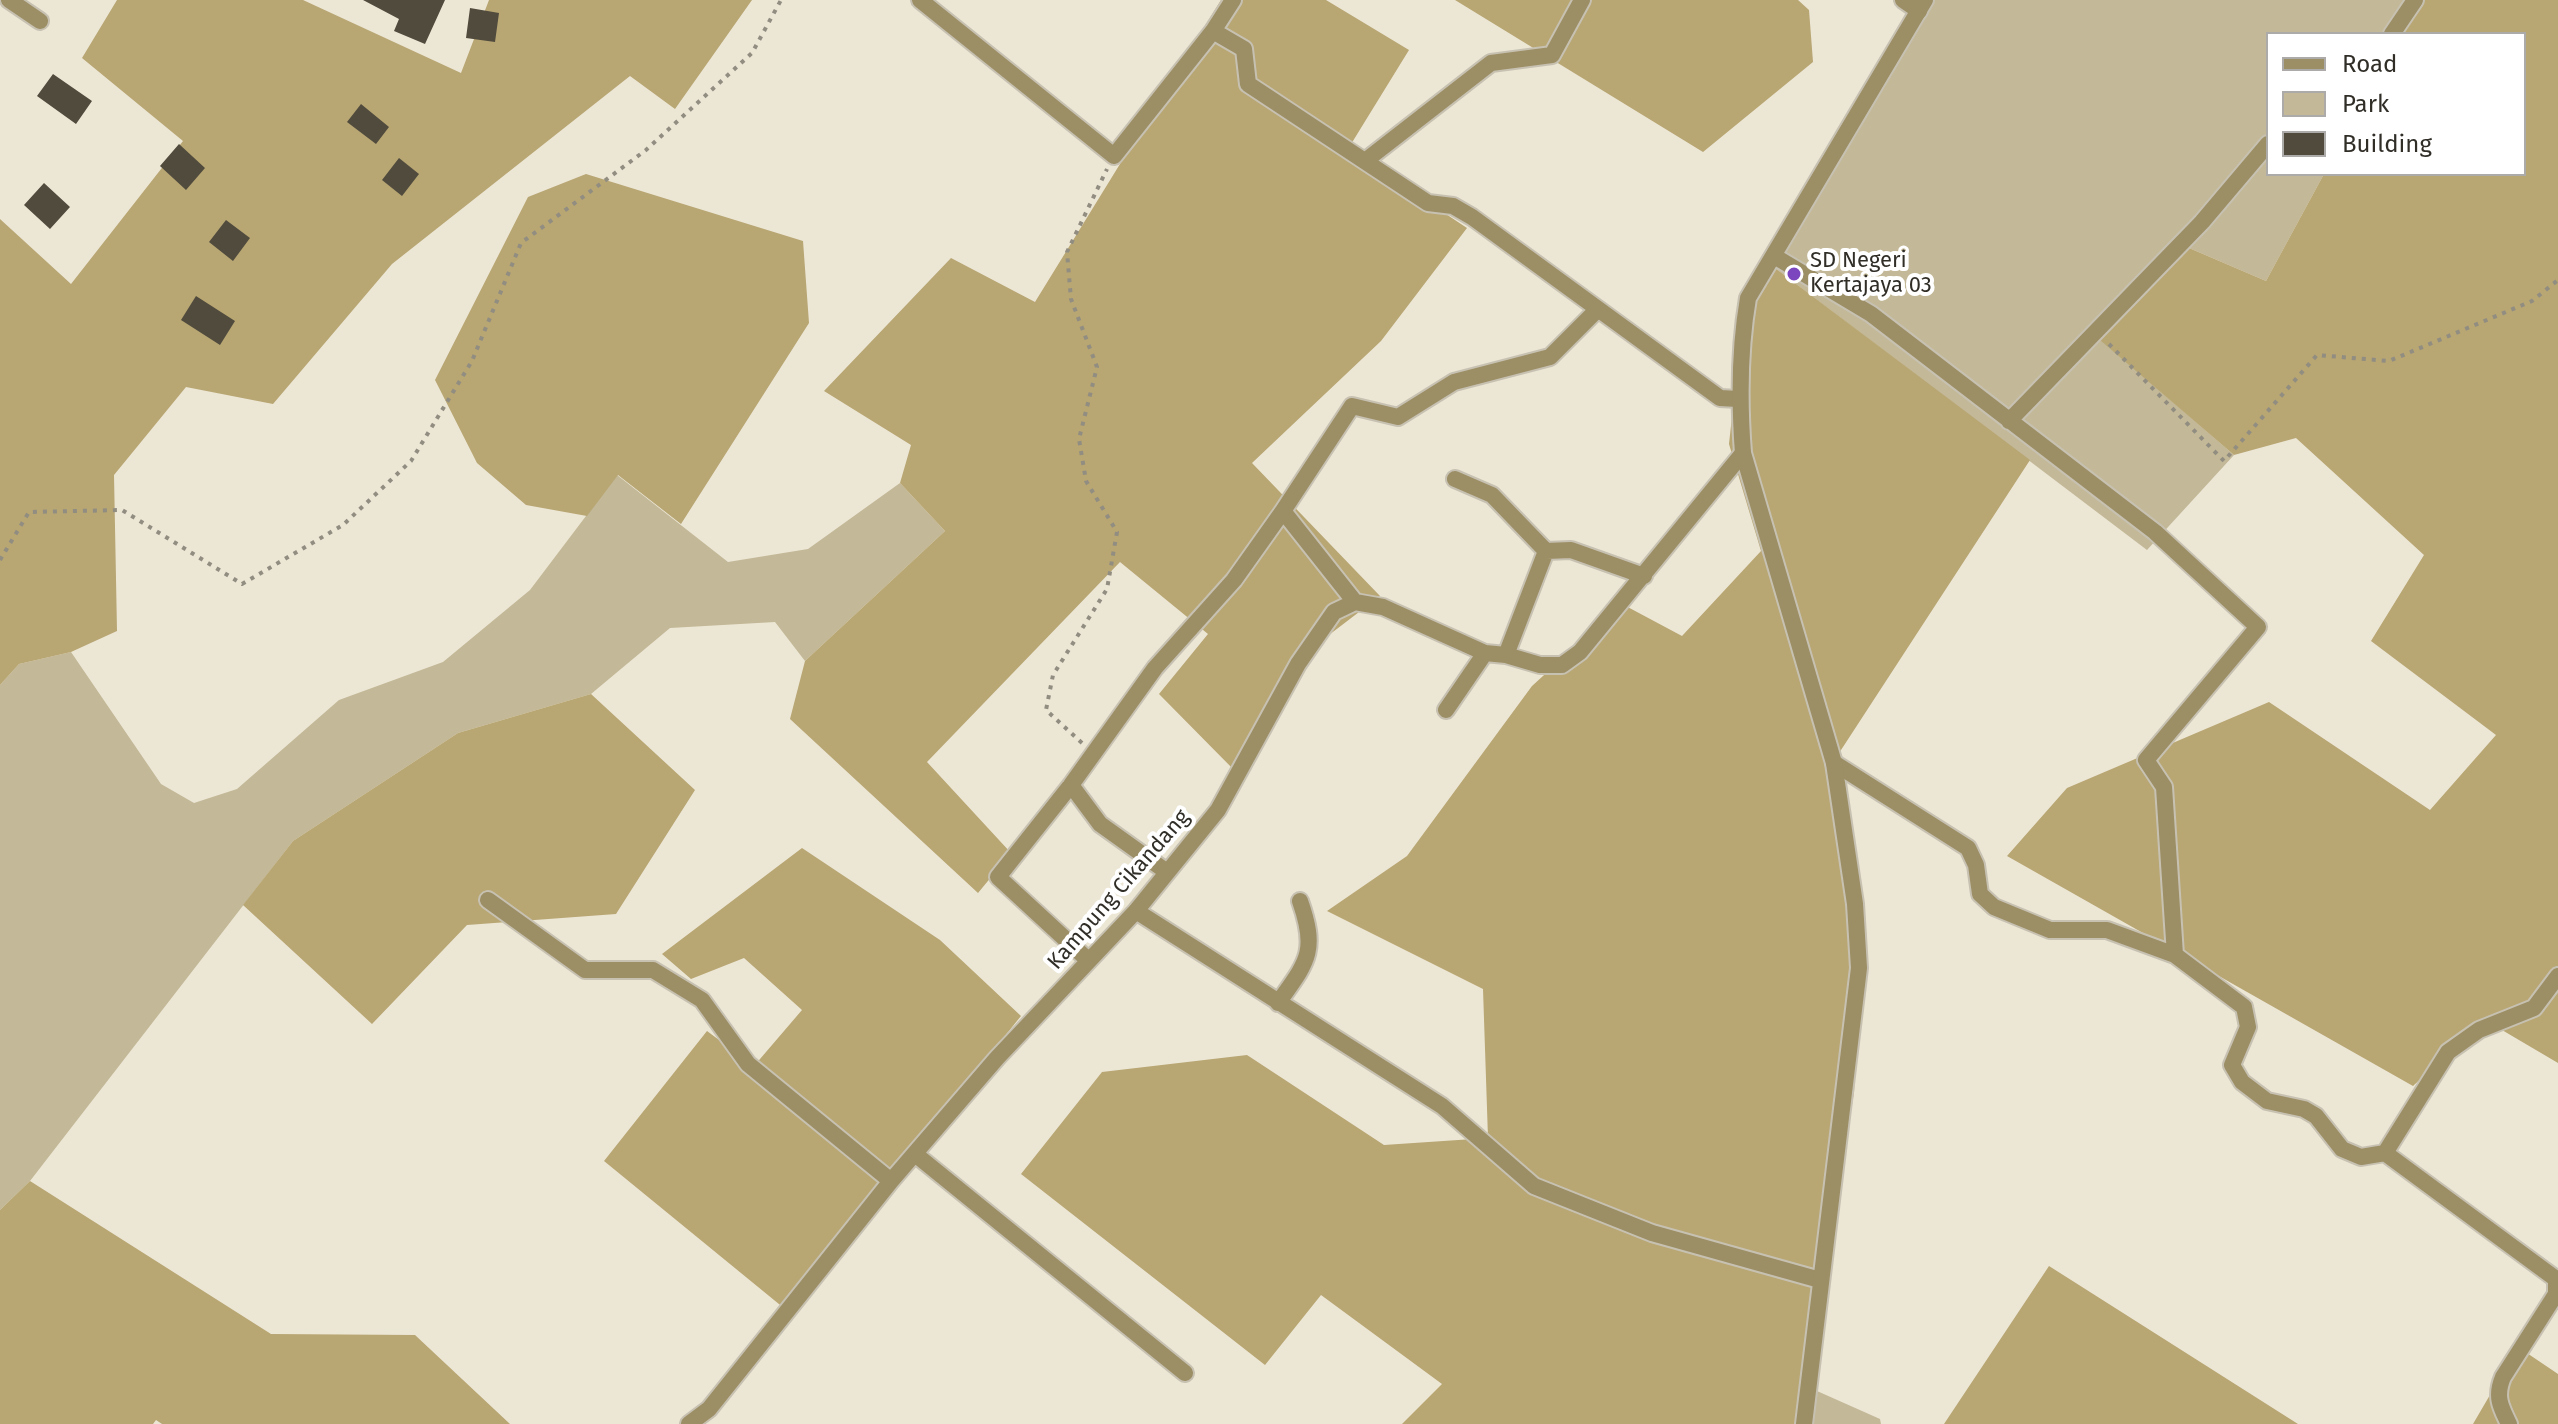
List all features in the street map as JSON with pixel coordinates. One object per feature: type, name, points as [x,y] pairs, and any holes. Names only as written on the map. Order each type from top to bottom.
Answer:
[{"type":"street","points":[[9,0],[40,21]]},
{"type":"street","points":[[920,0],[1114,156],[1213,31],[1233,0]]},
{"type":"street","points":[[1365,161],[1491,63],[1552,55],[1582,0]]},
{"type":"street","points":[[1804,1424],[1859,968],[1855,904],[1834,763],[1743,453],[1738,399],[1741,336],[1748,298],[1922,5],[1903,0]]},
{"type":"street","points":[[2393,32],[2415,0]]},
{"type":"street","points":[[1213,31],[1244,49],[1248,84],[1428,203],[1453,206],[1472,217],[1720,398],[1738,399]]},
{"type":"street","points":[[2009,421],[2202,222],[2266,146]]},
{"type":"street","points":[[1774,256],[1871,314],[2155,532],[2258,627],[2146,760],[2164,787],[2175,955]]},
{"type":"street","points":[[1088,960],[998,877],[1071,785],[1155,668],[1234,580],[1352,406],[1398,417],[1454,382],[1550,357],[1598,309]]},
{"type":"street","points":[[1283,511],[1355,602],[1383,607],[1485,653],[1506,655],[1540,665],[1562,665],[1580,652],[1743,453]]},
{"type":"street","points":[[1455,479],[1492,495],[1546,551],[1571,550],[1644,576]]},
{"type":"street","points":[[1506,655],[1546,551]]},
{"type":"street","name":"Kampung Cikandang","points":[[689,1424],[709,1409],[891,1181],[997,1058],[1136,911],[1218,810],[1298,664],[1334,612],[1355,602]]},
{"type":"street","points":[[1446,710],[1485,653]]},
{"type":"street","points":[[1834,763],[1968,848],[1976,865],[1980,894],[1994,907],[2050,930],[2107,930],[2175,955],[2244,1007],[2248,1027],[2232,1065],[2242,1082],[2267,1101],[2304,1109],[2316,1116],[2342,1149],[2361,1157],[2385,1153],[2556,1279],[2556,1294],[2497,1391],[2498,1402],[2509,1424]]},
{"type":"street","points":[[1071,785],[1100,824],[1167,872]]},
{"type":"street","points":[[488,900],[585,970],[653,970],[702,1000],[748,1064],[891,1181]]},
{"type":"street","points":[[1278,1003],[1306,962],[1310,930],[1300,901]]},
{"type":"street","points":[[1136,911],[1442,1106],[1534,1186],[1652,1233],[1820,1280]]},
{"type":"street","points":[[2385,1153],[2448,1052],[2479,1030],[2534,1008],[2558,976]]},
{"type":"street","points":[[915,1154],[1185,1373]]},
{"type":"path","points":[[0,560],[29,512],[122,510],[242,584],[343,525],[411,461],[472,361],[521,243],[646,150],[752,53],[781,0]]},
{"type":"path","points":[[1094,754],[1046,710],[1053,675],[1107,589],[1117,532],[1086,481],[1079,439],[1097,367],[1071,299],[1067,252],[1114,156]]},
{"type":"path","points":[[2096,331],[2224,461],[2317,355],[2389,361],[2532,301],[2558,280]]},
{"type":"green space","points":[[1924,0],[2418,0],[2401,32],[2266,32],[2266,176],[2323,176],[2266,281],[2182,245],[2100,339],[2234,455],[2147,550],[1767,262]]},
{"type":"green space","points":[[617,475],[728,562],[808,549],[900,483],[945,531],[805,661],[775,622],[670,628],[591,694],[458,733],[293,841],[30,1181],[0,1210],[0,685],[19,664],[71,652],[161,784],[194,803],[237,789],[339,700],[443,662],[530,590]]},
{"type":"green space","points":[[1808,1387],[1880,1419],[1881,1424],[1805,1424]]},
{"type":"shaded area","points":[[117,0],[303,0],[461,73],[489,0],[752,0],[675,109],[630,76],[392,264],[273,404],[186,387],[114,475],[117,631],[71,652],[19,664],[0,685],[0,219],[71,284],[183,141],[82,58]]},
{"type":"shaded area","points":[[1221,0],[1326,0],[1409,50],[1348,149],[1467,228],[1381,341],[1252,463],[1380,596],[1287,667],[1235,771],[1159,694],[1208,634],[1120,562],[927,762],[1011,853],[978,893],[790,719],[805,661],[945,531],[900,483],[911,445],[824,391],[951,258],[1035,302]]},
{"type":"shaded area","points":[[1455,0],[1798,0],[1809,10],[1813,62],[1703,152]]},
{"type":"shaded area","points":[[2418,0],[2558,0],[2558,1063],[2485,1020],[2413,1086],[2007,856],[2067,788],[2269,702],[2430,810],[2496,735],[2371,641],[2424,555],[2296,438],[2234,455],[2100,340],[2182,245],[2266,281],[2323,176],[2526,176],[2526,32],[2401,32]]},
{"type":"shaded area","points":[[586,174],[803,241],[809,323],[681,524],[618,475],[587,516],[526,505],[477,463],[435,380],[528,197]]},
{"type":"shaded area","points":[[1767,262],[2030,460],[1828,770],[1859,979],[1854,1092],[1808,1387],[1805,1424],[1402,1424],[1442,1384],[1321,1295],[1265,1365],[1021,1174],[1102,1072],[1247,1055],[1384,1145],[1488,1138],[1483,989],[1327,911],[1407,856],[1532,686],[1622,604],[1682,636],[1761,551],[1729,444],[1745,297]]},
{"type":"shaded area","points":[[591,694],[695,790],[616,914],[467,925],[372,1024],[243,905],[293,841],[458,733]]},
{"type":"shaded area","points":[[802,848],[940,940],[1021,1016],[785,1309],[604,1161],[707,1031],[754,1066],[802,1010],[744,958],[691,979],[662,954]]},
{"type":"shaded area","points":[[30,1181],[271,1334],[415,1335],[510,1424],[162,1424],[156,1420],[153,1424],[0,1424],[0,1210]]},
{"type":"shaded area","points":[[2049,1266],[2298,1424],[1944,1424]]},
{"type":"shaded area","points":[[2518,1347],[2558,1374],[2558,1424],[2473,1424]]},
{"type":"building","points":[[363,0],[445,0],[425,44],[394,31],[399,19]]},
{"type":"building","points":[[470,8],[499,13],[495,42],[466,38]]},
{"type":"building","points":[[53,74],[92,101],[76,124],[37,96]]},
{"type":"building","points":[[361,104],[389,127],[376,144],[347,122]]},
{"type":"building","points":[[179,144],[205,168],[186,190],[160,166]]},
{"type":"building","points":[[399,158],[419,174],[402,196],[382,180]]},
{"type":"building","points":[[44,183],[70,207],[50,229],[24,205]]},
{"type":"building","points":[[226,220],[250,238],[233,261],[209,242]]},
{"type":"building","points":[[196,296],[235,321],[220,345],[181,320]]},
{"type":"place","name":"SD Negeri Kertajaya 03","points":[[1794,274]]}]
